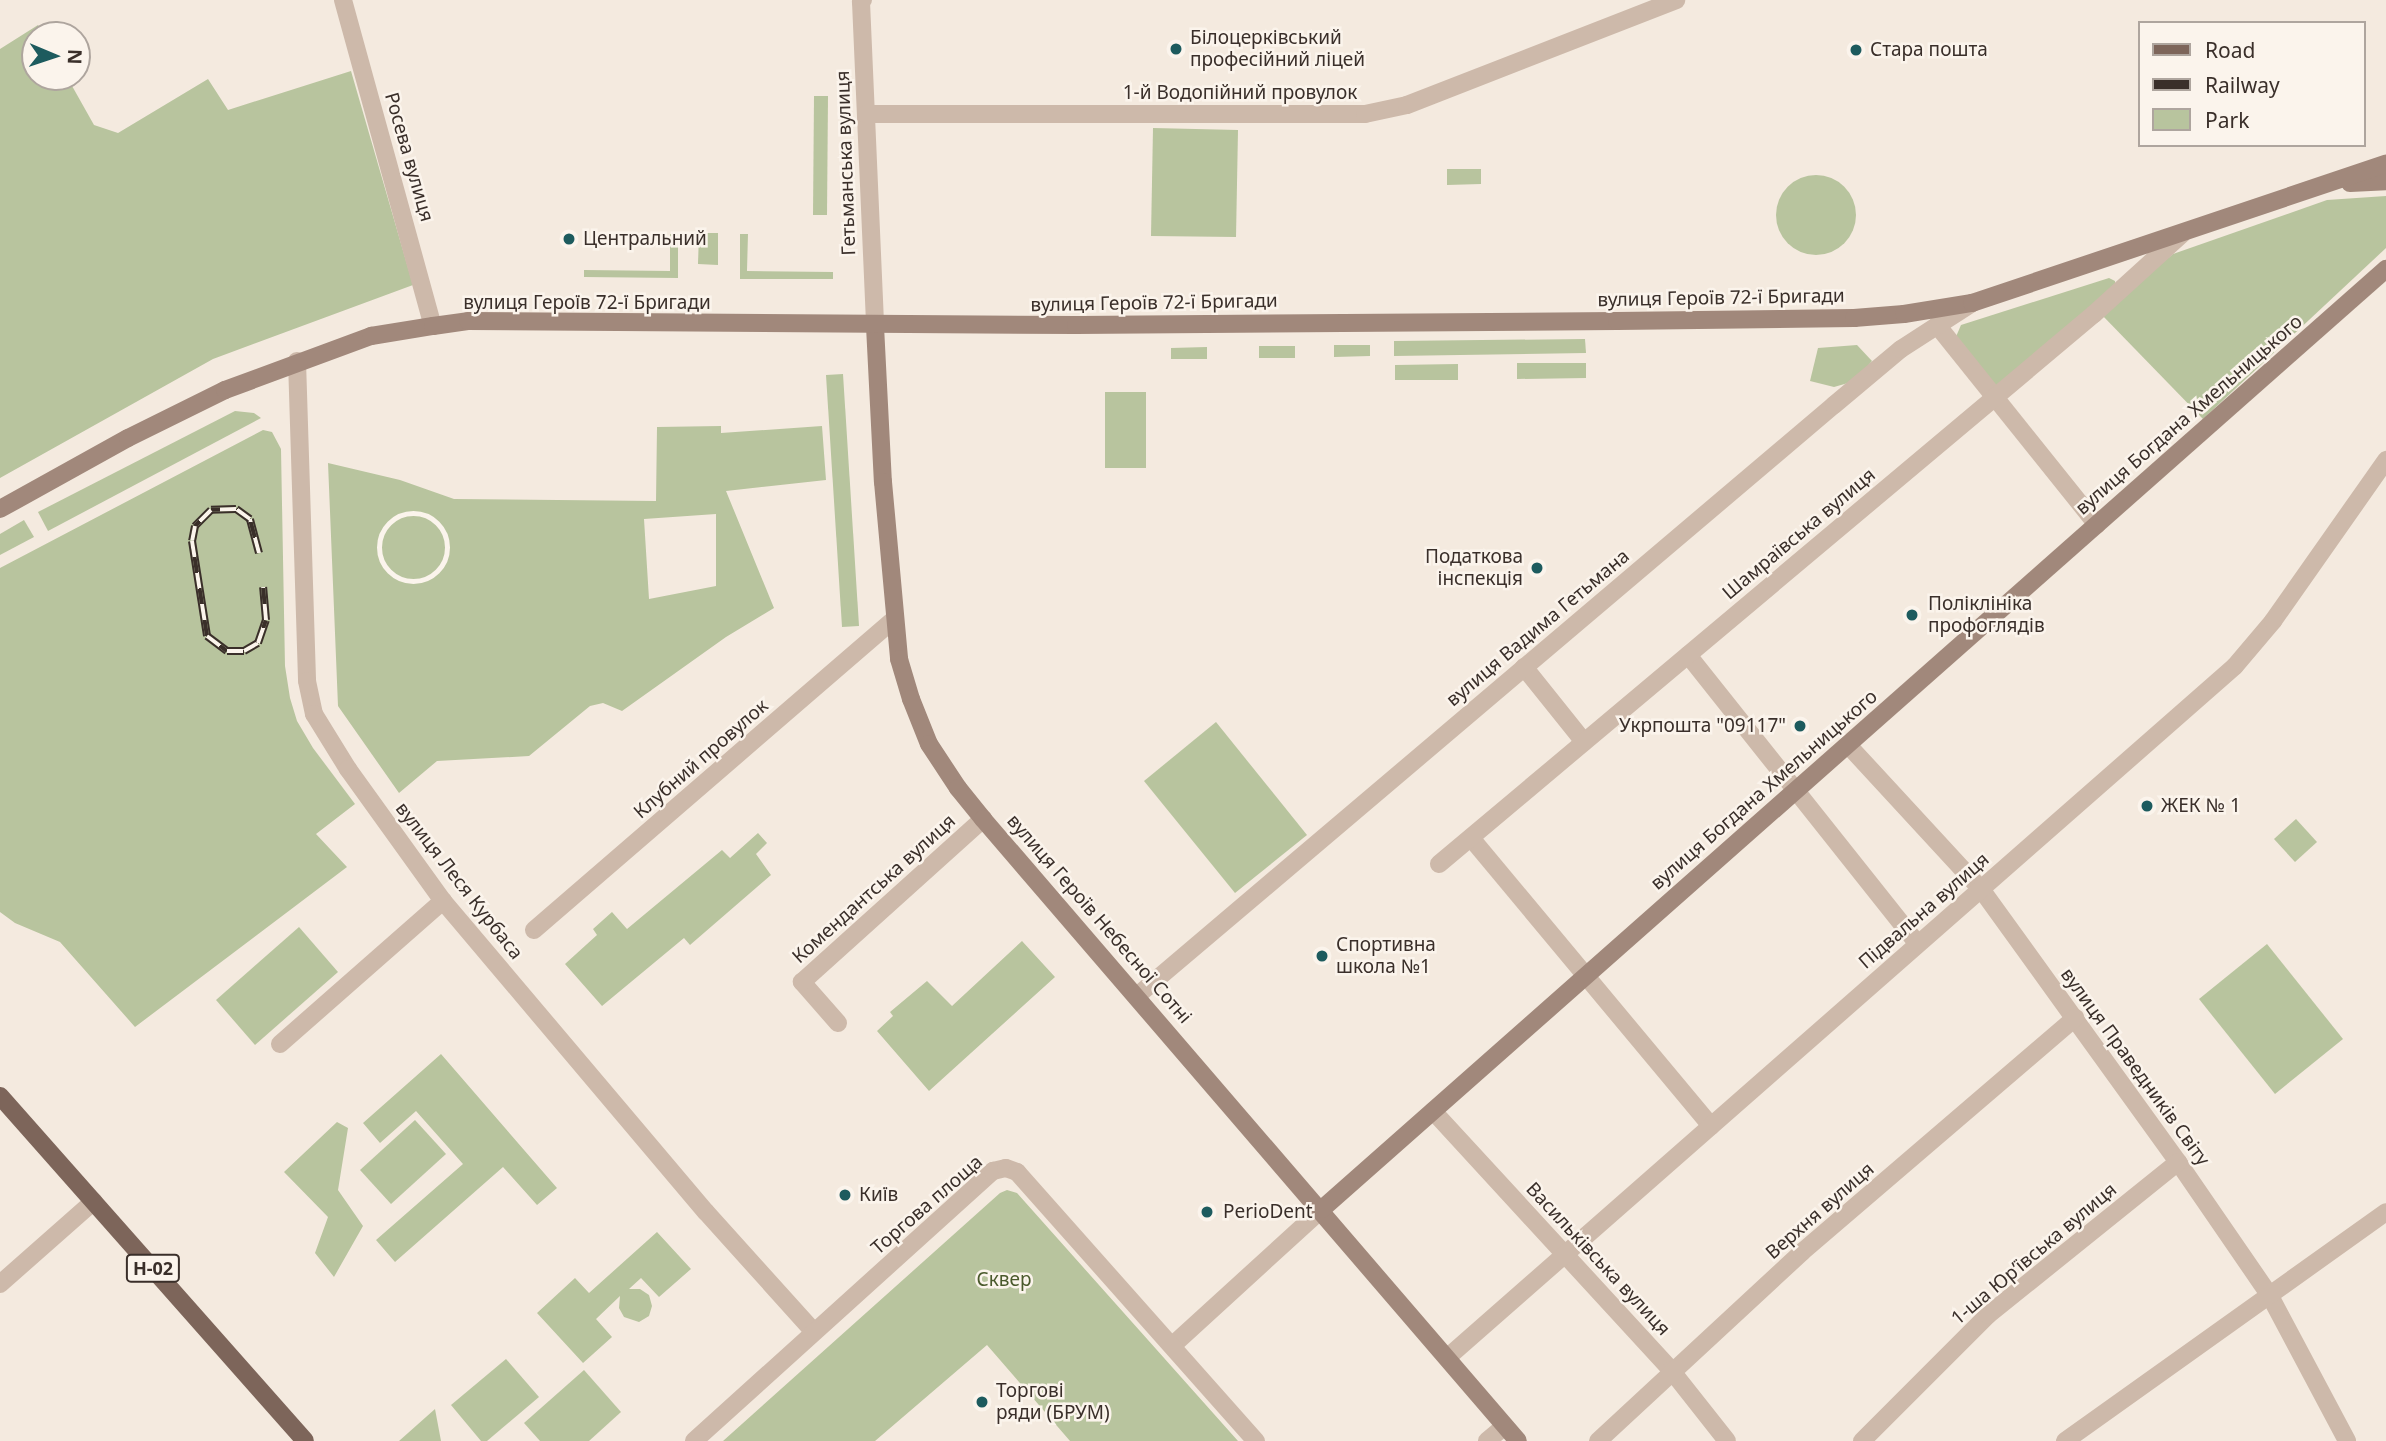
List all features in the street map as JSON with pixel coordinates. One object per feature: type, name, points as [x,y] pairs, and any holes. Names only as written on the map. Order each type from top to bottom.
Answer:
[{"type":"main road","name":"Н-02","points":[[0,1096],[305,1441]]},
{"type":"street","name":"Росева вулиця","points":[[343,0],[426,290],[433,326]]},
{"type":"street","name":"Гетьманська вулиця","points":[[863,0],[875,326]]},
{"type":"street","name":"1-й Водопійний провулок","points":[[866,114],[1365,114],[1407,105],[1676,0]]},
{"type":"street","points":[[2329,184],[2386,164]]},
{"type":"street","points":[[2329,184],[2386,181]]},
{"type":"street","name":"вулиця Героїв 72-ї Бригади","points":[[0,509],[128,438],[225,390],[297,361],[371,336],[468,321],[875,326],[1854,318],[1904,314],[1972,303],[2329,184]]},
{"type":"street","name":"Шамраївська вулиця","points":[[1439,864],[1995,397],[2183,233]]},
{"type":"street","name":"вулиця Богдана Хмельницького","points":[[1172,1345],[1322,1209],[2386,269]]},
{"type":"street","name":"вулиця Вадима Гетьмана","points":[[1138,995],[1853,388],[1901,349],[1972,303]]},
{"type":"street","points":[[1937,325],[2097,525]]},
{"type":"street","name":"вулиця Героїв Небесної Сотні","points":[[875,326],[883,482],[899,659],[929,744],[958,788],[983,819],[1138,995],[1518,1441]]},
{"type":"street","name":"вулиця Леся Курбаса","points":[[297,361],[307,681],[314,714],[348,768],[443,901],[713,1220],[814,1332]]},
{"type":"street","name":"Підвальна вулиця","points":[[1448,1357],[2235,666],[2273,621],[2386,460]]},
{"type":"street","name":"Клубний провулок","points":[[534,930],[894,619]]},
{"type":"street","points":[[1688,655],[1918,944]]},
{"type":"street","points":[[1524,667],[1584,742]]},
{"type":"street","name":"вулиця Праведників Світу","points":[[1848,746],[1981,889],[2075,1018],[2270,1296],[2347,1441]]},
{"type":"street","name":"Комендантська вулиця","points":[[838,1023],[802,982],[983,819]]},
{"type":"street","points":[[1471,838],[1711,1126]]},
{"type":"street","points":[[280,1044],[443,901]]},
{"type":"street","name":"Верхня вулиця","points":[[1598,1441],[1671,1370],[1812,1243],[2075,1018]]},
{"type":"street","name":"Васильківська вулиця","points":[[1433,1111],[1671,1370],[1727,1441]]},
{"type":"street","name":"1-ша Юрʼївська вулиця","points":[[1861,1441],[1987,1315],[2178,1162]]},
{"type":"street","name":"Торгова площа","points":[[694,1441],[993,1171],[1006,1168],[1017,1172],[1256,1441]]},
{"type":"street","points":[[0,1284],[94,1201]]},
{"type":"street","points":[[2065,1441],[2386,1212]]},
{"type":"street","points":[[1487,1441],[1505,1426]]},
{"type":"green space","points":[[21,36],[21,91],[75,91],[94,125],[118,133],[208,79],[228,110],[351,71],[413,285],[213,359],[0,478],[0,49]]},
{"type":"green space","points":[[814,96],[828,96],[827,215],[813,215]]},
{"type":"green space","points":[[1153,128],[1238,130],[1236,237],[1151,236]]},
{"type":"green space","points":[[1447,169],[1481,169],[1481,184],[1447,185]]},
{"type":"green space","points":[[1816,175],[1831,178],[1844,187],[1853,200],[1856,215],[1853,230],[1844,243],[1831,252],[1816,255],[1801,252],[1788,243],[1779,230],[1776,215],[1779,200],[1788,187],[1801,178]]},
{"type":"green space","points":[[2386,196],[2386,248],[2203,419],[2101,314],[2173,254],[2327,200]]},
{"type":"green space","points":[[699,233],[718,233],[718,265],[698,264]]},
{"type":"green space","points":[[670,234],[678,234],[678,278],[584,277],[584,270],[670,271]]},
{"type":"green space","points":[[740,234],[748,234],[747,271],[833,272],[833,279],[740,279]]},
{"type":"green space","points":[[2109,278],[2115,281],[2115,285],[1998,388],[1955,339],[1961,325]]},
{"type":"green space","points":[[1585,339],[1586,353],[1394,356],[1394,341]]},
{"type":"green space","points":[[1334,345],[1370,345],[1370,356],[1334,357]]},
{"type":"green space","points":[[1857,345],[1872,361],[1855,381],[1834,387],[1810,381],[1818,348]]},
{"type":"green space","points":[[1259,346],[1295,346],[1295,358],[1259,358]]},
{"type":"green space","points":[[1207,347],[1207,359],[1171,359],[1171,348]]},
{"type":"green space","points":[[1517,363],[1586,363],[1586,378],[1517,379]]},
{"type":"green space","points":[[1458,364],[1458,380],[1395,380],[1395,365]]},
{"type":"green space","points":[[843,374],[859,626],[842,627],[826,375]]},
{"type":"green space","points":[[1105,392],[1146,392],[1146,468],[1105,468]]},
{"type":"green space","points":[[235,411],[254,413],[261,418],[48,531],[38,512]]},
{"type":"green space","points":[[721,426],[721,433],[822,426],[826,480],[726,491],[774,608],[726,637],[622,711],[603,703],[590,706],[529,756],[437,761],[399,793],[338,706],[328,463],[400,480],[454,499],[656,501],[657,427]],"holes":[[[716,514],[716,586],[649,599],[644,519]]]},
{"type":"green space","points":[[263,430],[272,432],[281,449],[285,666],[290,698],[297,721],[313,748],[355,804],[316,834],[347,867],[135,1027],[60,942],[15,923],[0,912],[0,568]]},
{"type":"green space","points":[[24,520],[34,537],[0,555],[0,534]]},
{"type":"green space","points":[[1216,722],[1307,835],[1235,893],[1144,781]]},
{"type":"green space","points":[[2296,819],[2317,842],[2295,862],[2274,839]]},
{"type":"green space","points":[[758,833],[767,843],[756,854],[771,875],[690,945],[684,938],[602,1006],[565,964],[597,935],[593,929],[612,912],[627,929],[722,850],[730,858]]},
{"type":"green space","points":[[299,927],[338,972],[255,1045],[216,1000]]},
{"type":"green space","points":[[1022,941],[1055,977],[929,1091],[877,1031],[893,1016],[890,1012],[927,981],[952,1006]]},
{"type":"green space","points":[[2267,944],[2343,1039],[2275,1094],[2199,999]]},
{"type":"green space","points":[[441,1054],[557,1188],[537,1205],[503,1167],[395,1262],[376,1240],[463,1164],[416,1111],[380,1143],[363,1123]]},
{"type":"green space","points":[[415,1120],[446,1154],[391,1204],[360,1170]]},
{"type":"green space","points":[[337,1122],[348,1128],[338,1190],[363,1226],[334,1277],[315,1253],[328,1217],[284,1172]]},
{"type":"green space","name":"Сквер","points":[[1007,1190],[1017,1193],[1238,1441],[1070,1441],[987,1345],[875,1441],[723,1441],[1000,1193]]},
{"type":"green space","points":[[657,1232],[691,1269],[659,1297],[641,1278],[629,1289],[640,1289],[649,1295],[652,1306],[649,1316],[639,1322],[624,1317],[619,1308],[620,1296],[596,1319],[612,1337],[583,1363],[537,1313],[575,1278],[589,1293]]},
{"type":"green space","points":[[506,1359],[539,1397],[487,1441],[481,1441],[451,1405]]},
{"type":"green space","points":[[584,1370],[621,1412],[589,1441],[540,1441],[524,1423]]},
{"type":"green space","points":[[435,1409],[441,1441],[399,1441]]},
{"type":"railway","points":[[259,553],[250,519],[236,509],[211,510],[195,526],[192,541],[207,636],[227,651],[244,651],[258,643],[266,620],[263,587]]},
{"type":"railway","points":[[413,513],[426,515],[437,523],[445,534],[447,547],[445,560],[437,571],[426,579],[413,581],[400,579],[389,571],[381,560],[379,547],[381,534],[389,523],[400,515],[413,513]]},
{"type":"place","name":"Білоцерківський професійний ліцей","points":[[1176,49]]},
{"type":"place","name":"Стара пошта","points":[[1856,50]]},
{"type":"place","name":"Центральний","points":[[569,239]]},
{"type":"place","name":"Податкова інспекція","points":[[1537,568]]},
{"type":"place","name":"Поліклініка профоглядів","points":[[1912,615]]},
{"type":"place","name":"Укрпошта \"09117\"","points":[[1800,726]]},
{"type":"place","name":"ЖЕК № 1","points":[[2147,806]]},
{"type":"place","name":"Спортивна школа №1","points":[[1322,956]]},
{"type":"place","name":"Київ","points":[[845,1195]]},
{"type":"place","name":"PerioDent","points":[[1207,1212]]},
{"type":"place","name":"Торгові ряди (БРУМ)","points":[[982,1402]]}]
